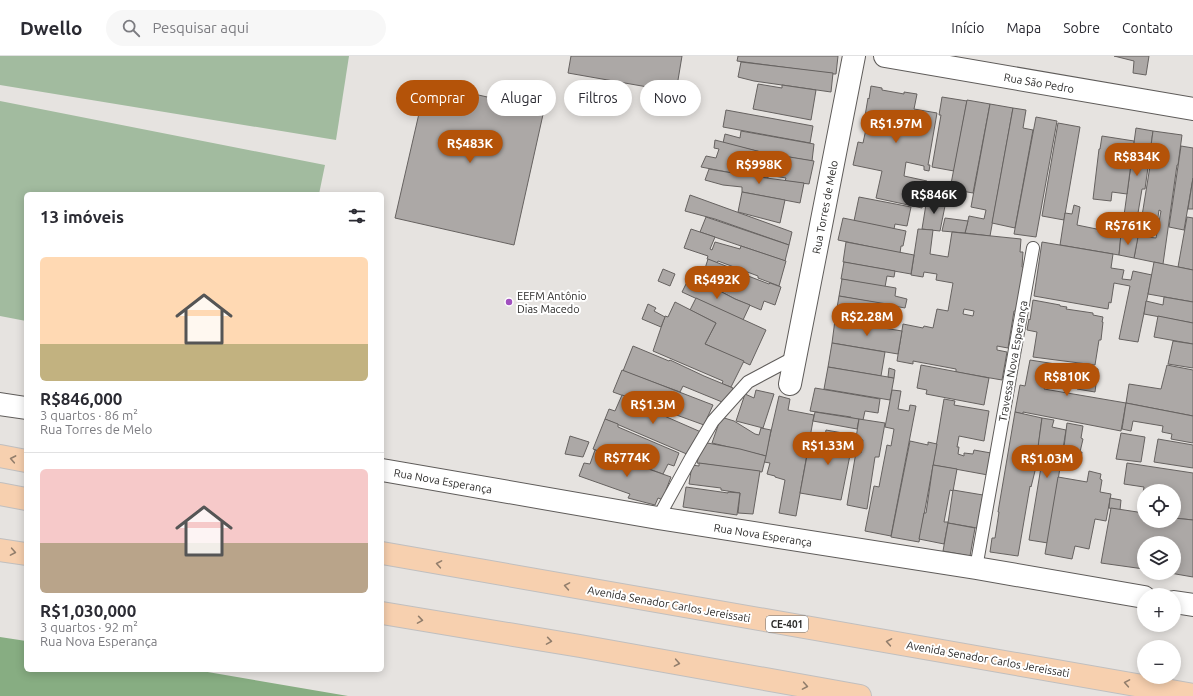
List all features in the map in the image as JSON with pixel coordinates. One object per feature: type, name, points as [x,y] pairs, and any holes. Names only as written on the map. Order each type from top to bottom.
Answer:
[{"type":"main road","points":[[0,456],[24,461]]},
{"type":"main road","points":[[0,494],[24,498]]},
{"type":"main road","points":[[0,550],[24,554]]},
{"type":"main road","name":"Avenida Senador Carlos Jereissati","points":[[384,553],[1193,694]]},
{"type":"main road","points":[[384,613],[860,696]]},
{"type":"street","name":"Rua Torres de Melo","points":[[790,384],[854,56]]},
{"type":"street","name":"Rua São Pedro","points":[[884,56],[1193,109]]},
{"type":"street","points":[[0,404],[24,408]]},
{"type":"street","name":"Rua Nova Esperança","points":[[384,470],[658,518],[976,568],[1137,596]]},
{"type":"street","points":[[1181,603],[1193,605]]},
{"type":"lane","name":"Travessa Nova Esperança","points":[[976,568],[1033,248]]},
{"type":"lane","points":[[658,518],[691,458],[714,421],[748,382],[796,357]]},
{"type":"green space","points":[[0,56],[349,56],[336,140],[0,85]]},
{"type":"green space","points":[[0,101],[325,165],[319,192],[24,192],[24,321],[0,316]]},
{"type":"green space","points":[[0,637],[24,641],[24,672],[208,672],[348,696],[0,696]]},
{"type":"building","points":[[571,56],[682,56],[678,80],[640,80],[640,86],[632,84],[632,80],[608,80],[568,73]]},
{"type":"building","points":[[738,56],[838,56],[836,74],[834,74],[737,61]]},
{"type":"building","points":[[1114,56],[1149,56],[1146,75],[1133,73],[1134,61]]},
{"type":"building","points":[[741,62],[833,73],[831,92],[754,81],[738,77]]},
{"type":"building","points":[[758,84],[782,88],[782,85],[816,90],[811,120],[753,109]]},
{"type":"building","points":[[871,86],[882,88],[882,90],[904,94],[904,92],[917,94],[914,109],[937,113],[928,165],[930,165],[929,171],[924,170],[924,166],[906,162],[904,176],[927,181],[922,208],[876,198],[882,171],[853,165],[858,142],[863,143],[866,129],[863,128]]},
{"type":"building","points":[[479,95],[487,97],[487,116],[543,116],[514,245],[395,218],[418,116],[479,116]]},
{"type":"building","points":[[942,97],[967,101],[954,171],[932,167],[941,115],[939,115]]},
{"type":"building","points":[[967,100],[990,104],[973,193],[950,189]]},
{"type":"building","points":[[990,104],[1013,108],[990,236],[965,233],[969,216],[984,219],[986,210],[971,207]]},
{"type":"building","points":[[1013,108],[1026,110],[1023,128],[1033,130],[1015,228],[992,223]]},
{"type":"building","points":[[726,110],[813,126],[810,143],[723,127]]},
{"type":"building","points":[[1036,117],[1057,121],[1036,237],[1014,234]]},
{"type":"building","points":[[1058,123],[1080,127],[1064,220],[1042,216]]},
{"type":"building","points":[[1136,128],[1153,131],[1145,189],[1142,189],[1135,231],[1122,230]]},
{"type":"building","points":[[741,131],[814,144],[812,161],[765,153],[723,143],[725,134],[740,138]]},
{"type":"building","points":[[1153,131],[1182,135],[1163,264],[1134,258],[1138,236],[1156,238],[1161,211],[1159,210],[1157,224],[1141,222],[1151,160],[1149,160]]},
{"type":"building","points":[[1102,136],[1134,141],[1127,194],[1112,192],[1111,201],[1093,199]]},
{"type":"building","points":[[715,140],[765,153],[814,161],[809,184],[785,181],[786,178],[768,175],[768,178],[760,177],[761,173],[760,175],[749,173],[750,172],[747,171],[747,173],[743,172],[742,175],[734,173],[736,167],[734,166],[732,173],[701,167],[706,156],[716,158],[719,149],[714,148]]},
{"type":"building","points":[[1181,146],[1193,148],[1193,178],[1184,230],[1169,227]]},
{"type":"building","points":[[709,169],[804,183],[800,203],[742,192],[742,187],[723,185],[705,180]]},
{"type":"building","points":[[1193,178],[1193,209],[1188,209]]},
{"type":"building","points":[[742,192],[785,200],[780,223],[738,212]]},
{"type":"building","points":[[690,195],[792,232],[789,245],[715,219],[685,211]]},
{"type":"building","points":[[859,197],[911,207],[907,226],[895,224],[894,229],[854,221]]},
{"type":"building","points":[[927,198],[946,201],[940,231],[922,229]]},
{"type":"building","points":[[1074,205],[1080,207],[1077,225],[1121,234],[1119,255],[1060,245],[1065,213],[1072,214]]},
{"type":"building","points":[[706,217],[789,245],[785,261],[700,232]]},
{"type":"building","points":[[1187,217],[1193,218],[1193,270],[1178,267]]},
{"type":"building","points":[[843,218],[906,231],[900,253],[838,240]]},
{"type":"building","points":[[945,218],[968,221],[965,233],[942,231]]},
{"type":"building","points":[[691,229],[715,237],[710,249],[712,250],[715,242],[740,249],[741,246],[786,261],[779,286],[758,278],[758,276],[718,261],[717,263],[707,259],[708,256],[684,248]]},
{"type":"building","points":[[918,229],[933,230],[930,254],[948,257],[952,232],[1021,239],[1020,252],[1023,252],[1022,267],[1025,268],[1017,311],[1014,311],[1008,348],[997,346],[997,350],[1007,352],[1002,380],[956,372],[956,369],[913,361],[913,364],[897,361],[903,324],[923,328],[924,326],[933,328],[937,309],[948,311],[953,283],[936,280],[937,274],[924,272],[923,277],[911,275]],"holes":[[[964,309],[974,311],[973,316],[963,314]]]},
{"type":"building","points":[[1121,234],[1138,237],[1134,258],[1119,255]]},
{"type":"building","points":[[846,242],[914,255],[911,274],[843,262]]},
{"type":"building","points":[[1042,242],[1113,254],[1111,268],[1124,270],[1122,279],[1131,280],[1133,271],[1152,275],[1138,342],[1119,339],[1130,286],[1114,283],[1111,303],[1109,302],[1108,309],[1034,296]]},
{"type":"building","points":[[708,259],[736,270],[735,271],[781,287],[775,305],[764,301],[761,310],[714,288],[705,286],[706,283],[701,281]]},
{"type":"building","points":[[844,262],[895,271],[894,277],[887,276],[885,287],[841,279]]},
{"type":"building","points":[[1154,262],[1193,270],[1193,302],[1148,294]]},
{"type":"building","points":[[663,269],[675,274],[670,286],[658,281]]},
{"type":"building","points":[[842,279],[896,288],[895,296],[907,299],[905,308],[839,296]]},
{"type":"building","points":[[688,280],[706,288],[706,286],[713,289],[714,288],[750,305],[743,320],[682,292]]},
{"type":"building","points":[[839,296],[893,305],[889,328],[835,320]]},
{"type":"building","points":[[1164,297],[1193,302],[1193,323],[1144,314],[1146,301],[1163,305]]},
{"type":"building","points":[[696,298],[766,330],[750,365],[705,344],[716,323],[690,310]]},
{"type":"building","points":[[1033,300],[1060,305],[1067,307],[1066,309],[1093,313],[1093,315],[1103,317],[1101,340],[1099,340],[1095,365],[1033,357],[1037,332],[1027,330]]},
{"type":"building","points":[[675,302],[716,323],[705,344],[744,361],[731,387],[722,384],[723,381],[653,351],[665,316],[668,317]]},
{"type":"building","points":[[648,304],[656,308],[654,311],[665,317],[661,327],[642,319]]},
{"type":"building","points":[[1158,316],[1193,323],[1193,344],[1154,337]]},
{"type":"building","points":[[835,320],[902,331],[898,354],[832,343]]},
{"type":"building","points":[[1173,341],[1193,344],[1193,368],[1168,364]]},
{"type":"building","points":[[832,343],[885,352],[881,376],[828,367]]},
{"type":"building","points":[[633,346],[669,361],[670,360],[733,388],[727,404],[683,386],[680,392],[623,371]]},
{"type":"building","points":[[1030,360],[1081,368],[1082,366],[1098,369],[1095,392],[1077,389],[1077,387],[1055,384],[1054,388],[1045,387],[1044,389],[1126,403],[1121,431],[1023,412],[1023,414],[1015,412],[1020,385],[1025,386]]},
{"type":"building","points":[[921,365],[989,378],[984,405],[926,394],[927,390],[917,388]]},
{"type":"building","points":[[1167,365],[1193,370],[1193,416],[1126,403],[1129,384],[1161,389]]},
{"type":"building","points":[[828,367],[894,378],[890,400],[824,389]]},
{"type":"building","points":[[889,368],[895,370],[894,378],[888,377]]},
{"type":"building","points":[[622,370],[713,405],[704,425],[613,392]]},
{"type":"building","points":[[815,388],[880,399],[878,413],[865,411],[863,420],[810,411]]},
{"type":"building","points":[[756,390],[774,394],[763,428],[736,421],[745,394],[754,398]]},
{"type":"building","points":[[892,390],[901,391],[898,409],[909,411],[910,405],[916,406],[891,536],[865,531],[874,486],[879,487],[887,445],[891,446],[894,429],[885,427]]},
{"type":"building","points":[[622,395],[648,404],[646,408],[701,432],[689,455],[605,419],[609,409],[615,411]]},
{"type":"building","points":[[779,396],[790,399],[788,410],[814,415],[796,516],[779,513],[785,480],[767,474],[770,463],[764,462]]},
{"type":"building","points":[[944,399],[955,401],[954,405],[989,411],[984,441],[959,436],[957,447],[959,447],[958,454],[964,456],[964,453],[973,454],[974,450],[991,453],[988,475],[933,465]]},
{"type":"building","points":[[1126,403],[1193,416],[1193,443],[1171,439],[1172,434],[1162,432],[1163,426],[1133,421],[1131,431],[1122,429]]},
{"type":"building","points":[[815,412],[859,419],[857,429],[813,421]]},
{"type":"building","points":[[1015,412],[1042,418],[1035,471],[1031,487],[1030,486],[1018,556],[990,552],[992,538],[995,538]]},
{"type":"building","points":[[721,417],[734,421],[755,434],[759,435],[761,428],[771,430],[766,456],[712,443]]},
{"type":"building","points":[[1042,418],[1054,420],[1052,427],[1066,430],[1048,543],[1029,540],[1043,455],[1037,454]]},
{"type":"building","points":[[605,419],[618,424],[618,427],[679,453],[674,466],[668,464],[663,474],[646,468],[648,462],[622,452],[619,458],[593,449]]},
{"type":"building","points":[[859,419],[885,423],[879,457],[875,457],[867,509],[847,505],[856,452],[861,453],[863,440],[856,438]]},
{"type":"building","points":[[1067,423],[1083,426],[1081,438],[1083,439],[1080,452],[1082,452],[1081,460],[1070,458],[1071,454],[1065,452],[1066,448],[1064,447]]},
{"type":"building","points":[[826,430],[854,435],[841,500],[800,493],[809,445],[812,440],[819,442],[818,446],[823,447]]},
{"type":"building","points":[[1121,433],[1145,437],[1141,462],[1116,459]]},
{"type":"building","points":[[570,436],[589,442],[583,457],[565,454]]},
{"type":"building","points":[[1158,439],[1193,445],[1193,468],[1154,462]]},
{"type":"building","points":[[910,441],[928,445],[928,442],[937,444],[919,542],[891,537]]},
{"type":"building","points":[[702,442],[740,449],[766,456],[762,472],[697,463]]},
{"type":"building","points":[[595,450],[671,477],[663,500],[658,498],[655,505],[628,498],[630,494],[579,476],[584,463],[590,464]]},
{"type":"building","points":[[699,463],[760,471],[753,514],[738,513],[740,493],[721,490],[721,488],[689,484],[692,465],[699,466]]},
{"type":"building","points":[[1127,463],[1193,473],[1193,520],[1181,519],[1181,484],[1137,484],[1137,486],[1124,484]]},
{"type":"building","points":[[933,465],[957,469],[953,491],[950,490],[944,522],[948,523],[944,544],[919,539],[924,513],[926,513]]},
{"type":"building","points":[[1089,471],[1101,474],[1100,479],[1102,480],[1100,492],[1111,494],[1106,521],[1095,519],[1089,549],[1075,546],[1072,559],[1045,554],[1058,477],[1087,482]]},
{"type":"building","points":[[686,487],[728,493],[740,493],[737,515],[683,507]]},
{"type":"building","points":[[953,490],[983,495],[977,528],[948,523]]},
{"type":"building","points":[[1110,498],[1121,500],[1120,510],[1109,508]]},
{"type":"building","points":[[1111,508],[1137,512],[1137,528],[1181,528],[1181,519],[1193,520],[1193,577],[1181,575],[1181,536],[1137,536],[1137,568],[1101,563]]},
{"type":"building","points":[[948,523],[975,528],[970,556],[943,551]]},
{"type":"place","name":"EEFM Antônio Dias Macedo","points":[[509,302]]}]
